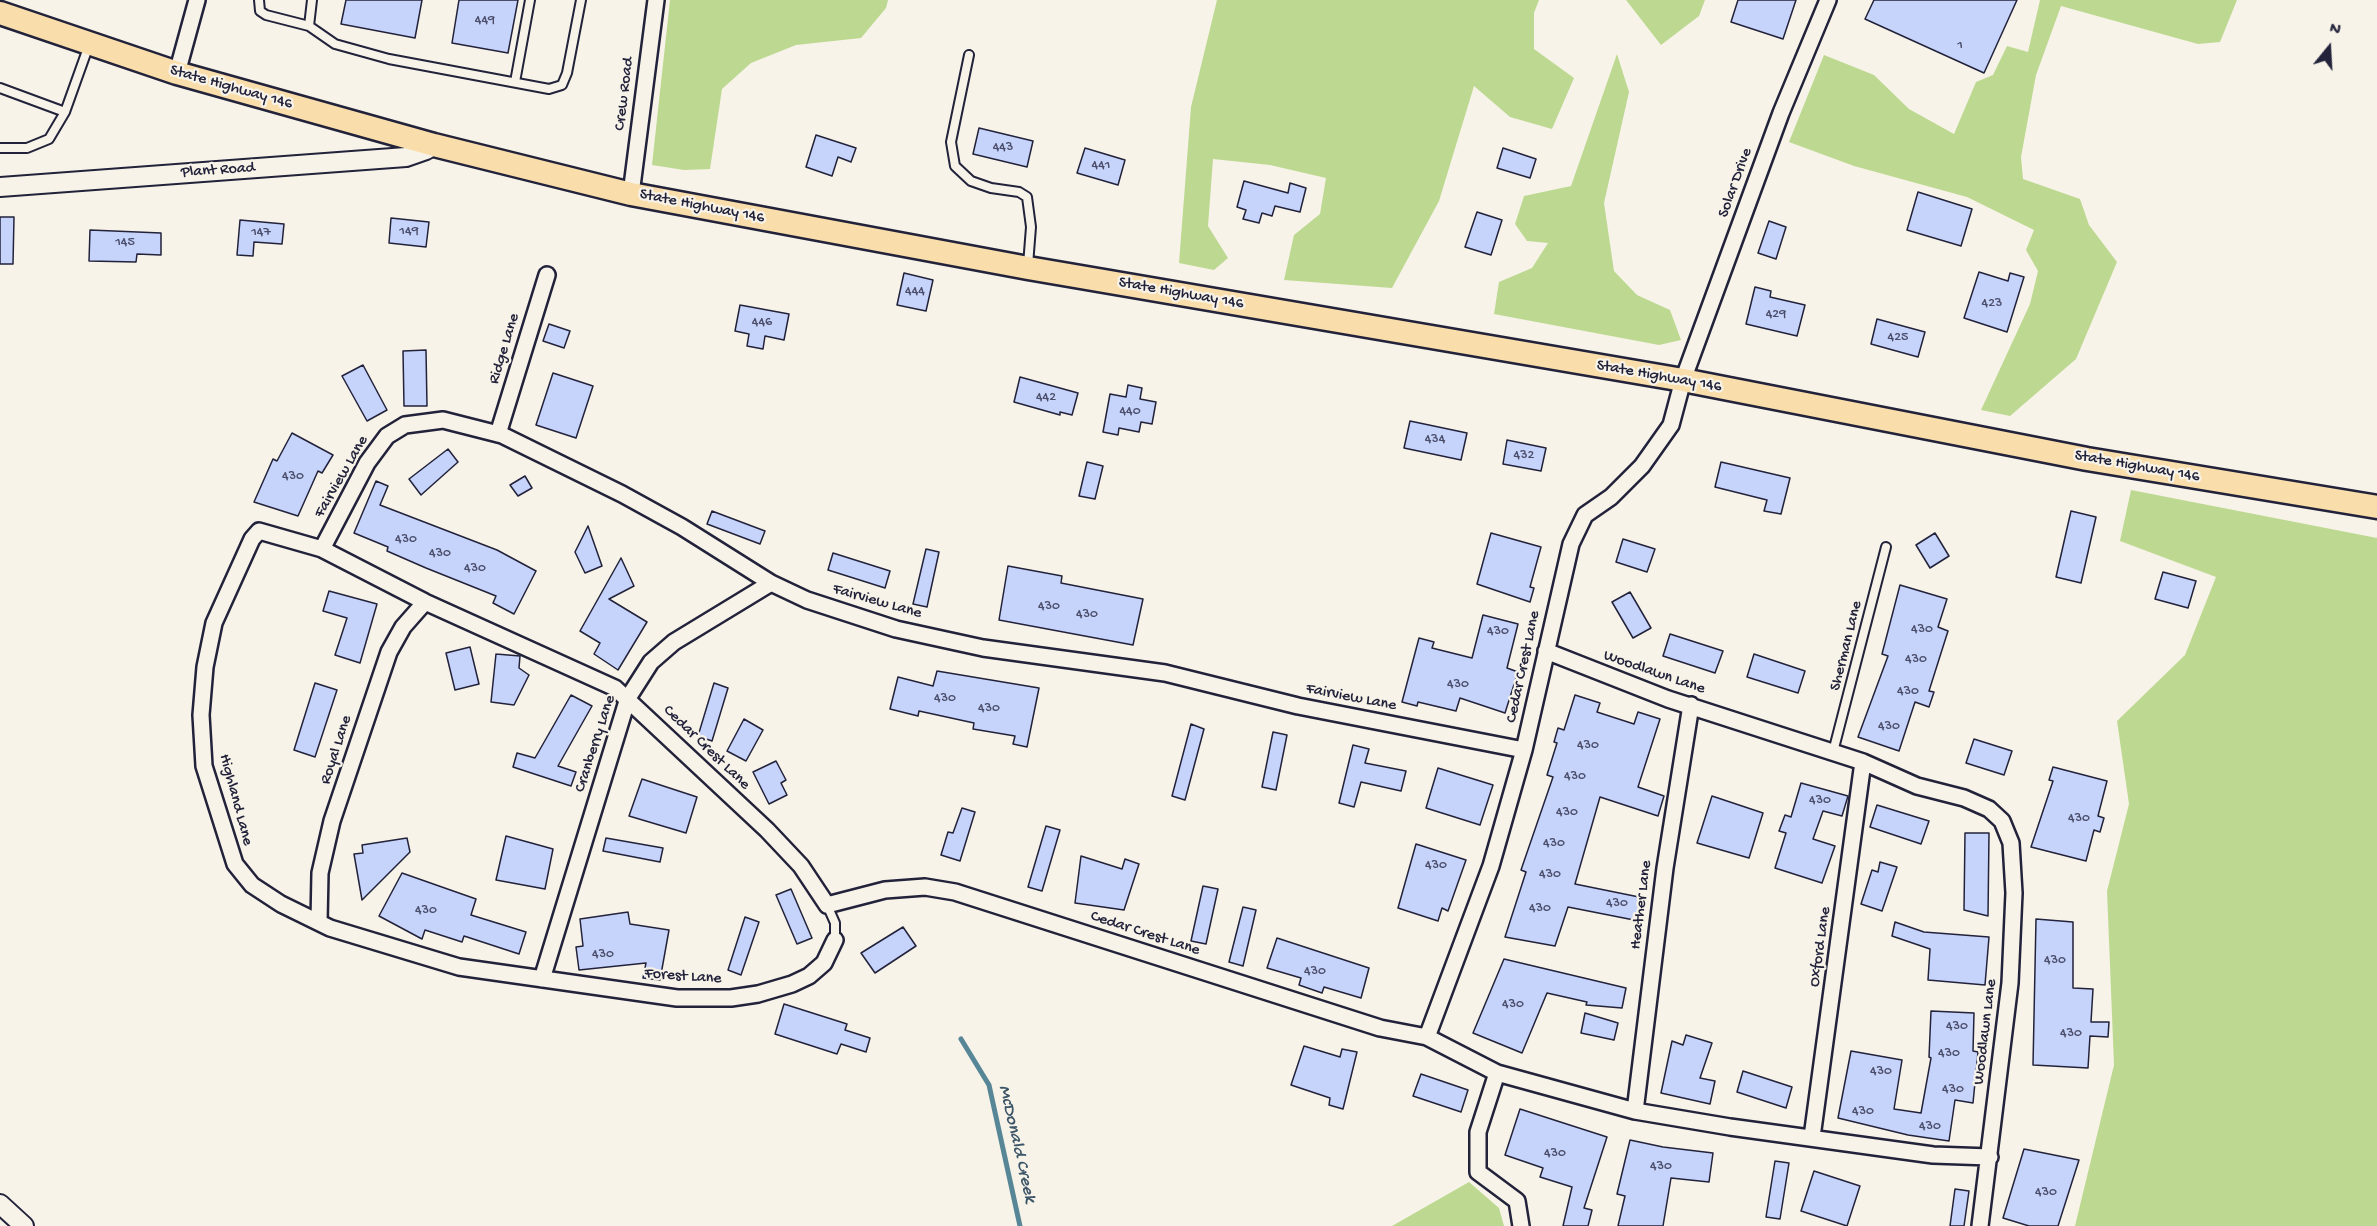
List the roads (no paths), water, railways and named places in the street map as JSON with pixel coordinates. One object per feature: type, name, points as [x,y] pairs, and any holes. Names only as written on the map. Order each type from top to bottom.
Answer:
[{"type":"main road","name":"State Highway 146","points":[[1,11],[177,73],[434,145],[631,194],[1028,268],[1683,380],[2087,459],[2377,507]]},
{"type":"street","points":[[177,73],[197,0]]},
{"type":"street","name":"Crew Road","points":[[631,194],[656,0]]},
{"type":"street","name":"Solar Drive","points":[[1683,380],[1781,113],[1828,0]]},
{"type":"street","name":"Plant Road","points":[[0,187],[406,157],[434,145]]},
{"type":"street","name":"Ridge Lane","points":[[498,434],[547,275]]},
{"type":"street","name":"Cedar Crest Lane","points":[[259,531],[322,549],[425,602],[615,688],[788,852],[801,866],[827,905],[885,890],[925,887],[955,892],[1380,1028],[1427,1037],[1491,866],[1524,750],[1571,544],[1585,515],[1611,497],[1642,466],[1671,425],[1683,380]]},
{"type":"street","name":"Fairview Lane","points":[[322,549],[367,463],[392,432],[405,425],[443,420],[498,434],[672,521],[771,583],[807,600],[896,629],[983,648],[1166,673],[1298,705],[1524,750]]},
{"type":"street","name":"Highland Lane","points":[[259,531],[252,539],[214,623],[205,667],[201,715],[204,766],[235,864],[252,885],[280,904],[319,922],[382,945],[459,967],[542,979]]},
{"type":"street","name":"Cranberry Lane","points":[[542,979],[628,698],[651,662],[674,642],[771,583]]},
{"type":"street","name":"Royal Lane","points":[[319,922],[321,873],[332,821],[389,652],[403,627],[425,602]]},
{"type":"street","name":"Woodlawn Lane","points":[[1546,651],[1613,680],[1863,762],[1917,786],[1964,798],[1989,809],[2007,829],[2011,843],[2014,893],[2010,983],[1980,1226]]},
{"type":"street","name":"Heather Lane","points":[[1635,1111],[1665,868],[1691,705]]},
{"type":"street","name":"Oxford Lane","points":[[1812,1137],[1863,762]]},
{"type":"street","name":"Forest Lane","points":[[542,979],[676,998],[708,1000],[740,997],[792,984],[809,976],[824,963],[835,940]]},
{"type":"street","points":[[1427,1037],[1497,1073],[1635,1111],[1730,1127],[1933,1155],[1990,1157]]},
{"type":"street","points":[[1497,1073],[1478,1132],[1478,1172],[1517,1201],[1521,1226]]},
{"type":"street","points":[[0,1204],[24,1226]]},
{"type":"lane","points":[[259,0],[260,11],[266,15],[309,27],[335,44],[389,59],[549,89],[562,85],[581,0]]},
{"type":"lane","points":[[309,27],[312,0]]},
{"type":"lane","points":[[515,82],[530,0]]},
{"type":"lane","points":[[0,148],[27,148],[50,139],[65,112],[90,44]]},
{"type":"lane","points":[[969,55],[951,142],[955,166],[970,181],[1027,197],[1031,227],[1028,268]]},
{"type":"lane","points":[[0,88],[65,112]]},
{"type":"lane","name":"Sherman Lane","points":[[1833,752],[1886,547]]},
{"type":"lane","points":[[827,905],[835,922],[835,940]]},
{"type":"waterway","name":"McDonald Creek","points":[[961,1039],[989,1085],[1020,1226]]}]
